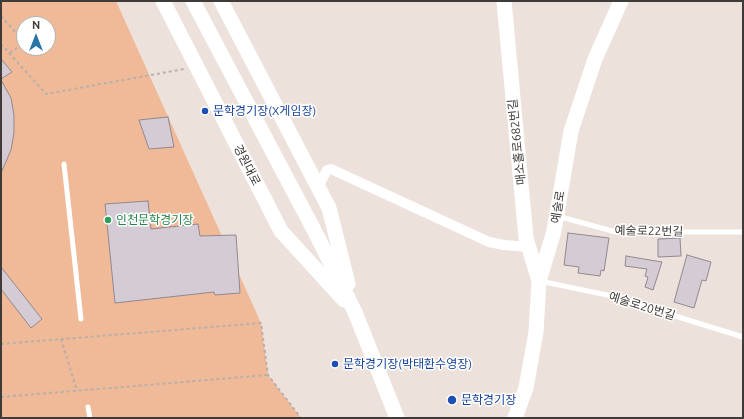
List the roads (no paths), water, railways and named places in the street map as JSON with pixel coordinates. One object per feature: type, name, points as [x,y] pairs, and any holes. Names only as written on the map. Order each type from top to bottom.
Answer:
[{"type":"main road","name":"경원대로","points":[[164,1],[281,231],[355,312]]},
{"type":"main road","name":"경원대로","points":[[193,1],[314,230],[355,312],[396,417]]},
{"type":"main road","name":"경원대로","points":[[221,1],[329,208],[355,312]]},
{"type":"main road","name":"매소홀로682번길","points":[[504,1],[526,238],[539,281]]},
{"type":"main road","name":"예술로","points":[[515,418],[526,388],[536,332],[539,281],[554,231],[571,131],[594,59],[621,1]]},
{"type":"street","points":[[318,187],[327,170],[331,169],[489,242],[529,247]]},
{"type":"lane","points":[[64,164],[81,319]]},
{"type":"lane","name":"예술로22번길","points":[[556,216],[616,232],[743,232]]},
{"type":"lane","name":"예술로20번길","points":[[539,281],[607,295],[743,337]]},
{"type":"lane","points":[[88,407],[90,418]]},
{"type":"place","name":"문학경기장(X게임장)","points":[[205,111]]},
{"type":"place","name":"인천문학경기장","points":[[108,220]]},
{"type":"place","name":"문학경기장(박태환수영장)","points":[[335,364]]},
{"type":"place","name":"문학경기장","points":[[452,400]]}]
